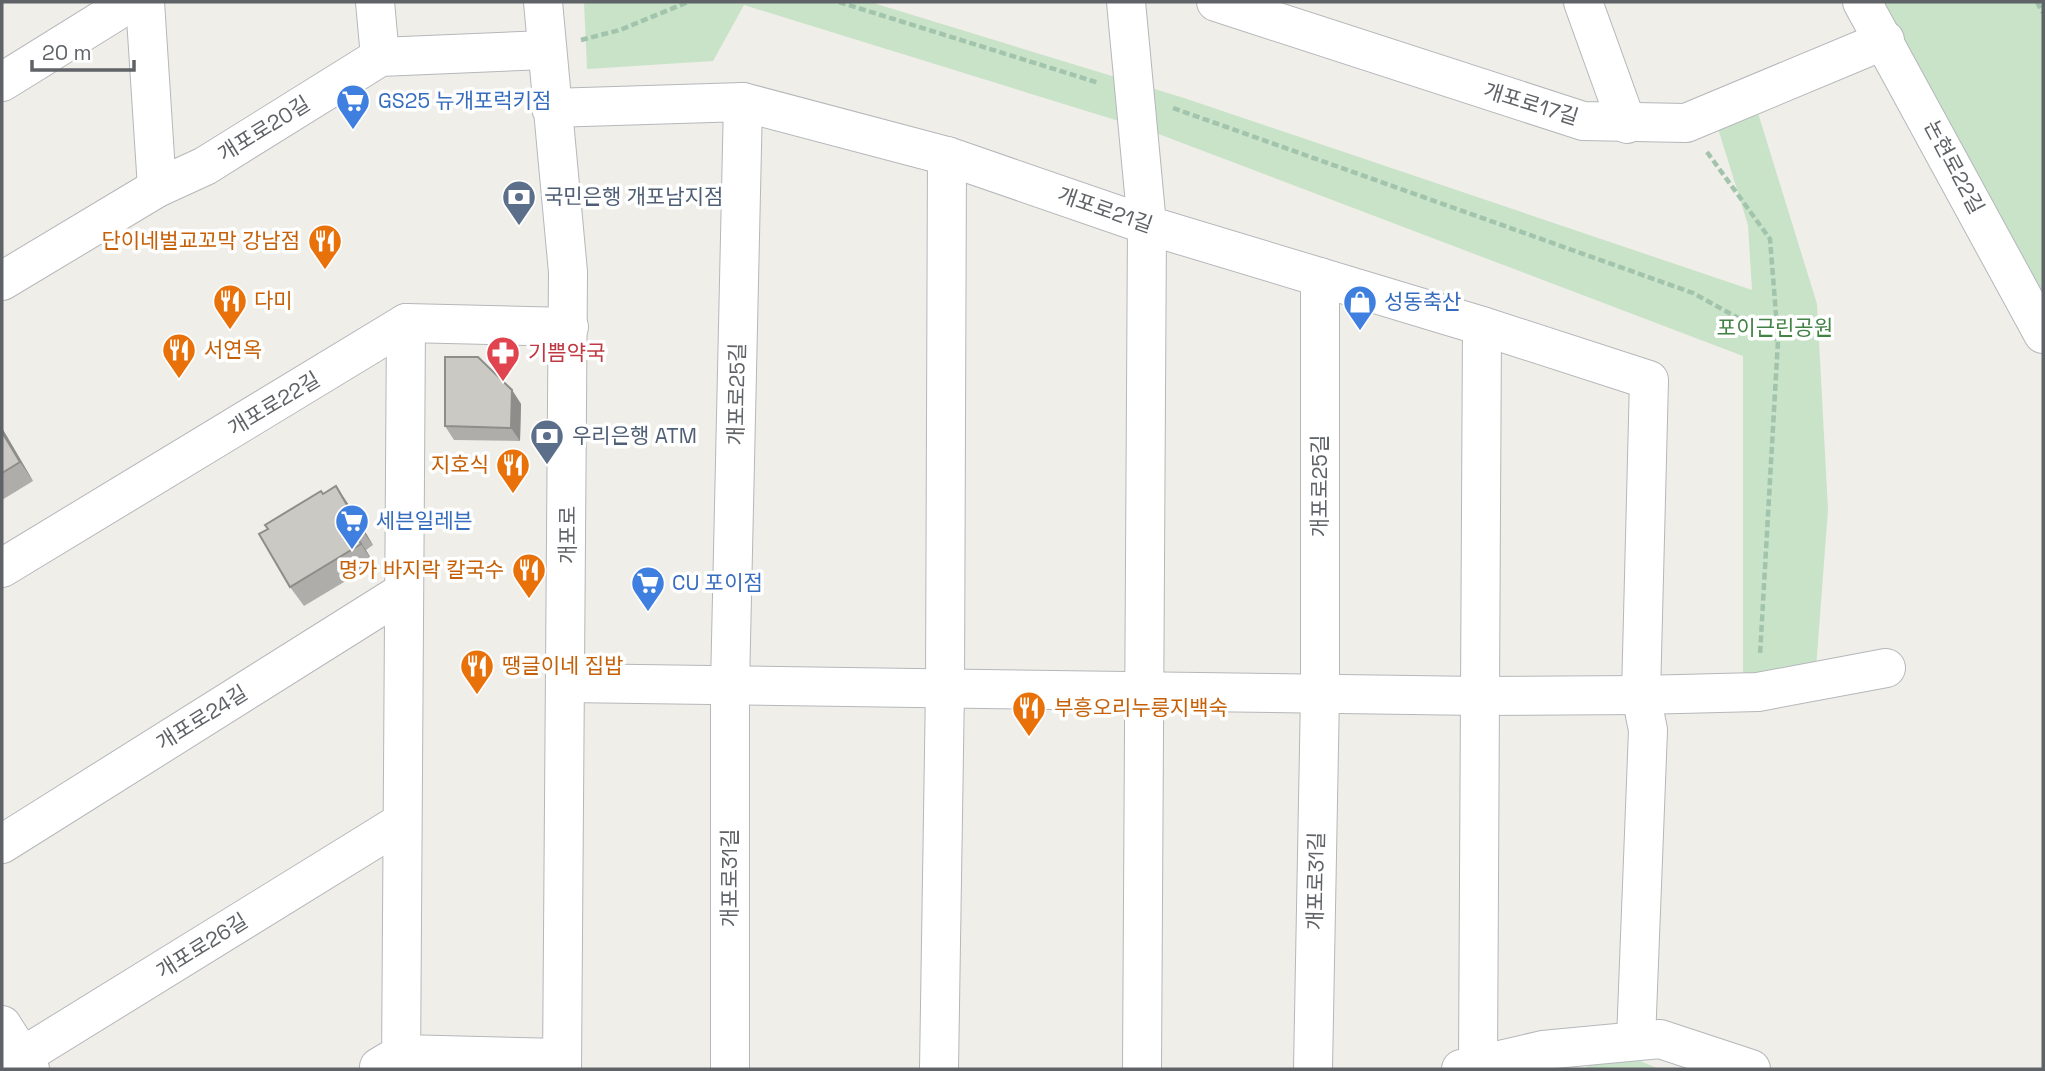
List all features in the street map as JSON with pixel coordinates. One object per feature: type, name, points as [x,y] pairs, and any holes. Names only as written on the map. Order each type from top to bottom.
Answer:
[{"type":"street","points":[[2,82],[131,2]]},
{"type":"street","points":[[145,2],[157,188]]},
{"type":"street","points":[[375,2],[380,58]]},
{"type":"street","name":"개포로","points":[[543,2],[568,272],[569,327],[562,1063]]},
{"type":"street","points":[[1126,2],[1132,94],[1147,225],[1142,1069]]},
{"type":"street","name":"개포로17길","points":[[1216,2],[1583,121],[1627,124],[1686,122],[1885,40]]},
{"type":"street","points":[[1583,2],[1627,124]]},
{"type":"street","name":"논현로22길","points":[[1863,2],[2043,334]]},
{"type":"street","name":"개포로20길","points":[[2,281],[157,188],[205,166],[380,58],[546,50]]},
{"type":"street","name":"개포로21길","points":[[551,107],[743,102],[947,156],[1147,225],[1482,326],[1648,380],[1641,695]]},
{"type":"street","name":"개포로25길","points":[[730,686],[743,102]]},
{"type":"street","points":[[939,1069],[945,688],[947,156]]},
{"type":"street","name":"개포로25길","points":[[1320,277],[1320,694]]},
{"type":"street","points":[[562,1063],[392,1064],[402,822],[406,323],[569,327]]},
{"type":"street","name":"개포로22길","points":[[2,568],[406,323]]},
{"type":"street","points":[[1482,326],[1480,696],[1469,1067],[1543,1050],[1660,1039],[1751,1069]]},
{"type":"street","name":"개포로24길","points":[[2,844],[403,592]]},
{"type":"street","points":[[567,683],[1480,696],[1641,695],[1758,692],[1886,668]]},
{"type":"street","name":"개포로31길","points":[[730,686],[730,1069]]},
{"type":"street","name":"개포로31길","points":[[1313,1069],[1320,694]]},
{"type":"street","points":[[1636,1040],[1648,730],[1641,695]]},
{"type":"street","name":"개포로26길","points":[[18,1065],[402,822]]},
{"type":"street","points":[[2,1025],[18,1065]]},
{"type":"path","points":[[546,50],[620,30],[688,2]]},
{"type":"path","points":[[839,2],[1132,94],[1693,293],[1779,340]]},
{"type":"path","points":[[2037,2],[2043,13]]},
{"type":"path","points":[[1686,122],[1770,239],[1779,340],[1758,692]]},
{"type":"green space","name":"포이근린공원","points":[[584,2],[870,2],[1184,98],[1752,290],[1748,225],[1716,122],[1754,100],[1817,304],[1828,510],[1816,668],[1743,680],[1743,356],[1148,130],[744,5],[713,61],[587,69]]},
{"type":"green space","points":[[1874,2],[2043,2],[2043,297]]},
{"type":"green space","points":[[1617,1051],[1659,1069],[1583,1069]]},
{"type":"building","points":[[445,357],[478,357],[512,390],[511,428],[445,426]]},
{"type":"building","points":[[2,432],[20,462],[2,473]]},
{"type":"building","points":[[336,486],[359,526],[352,530],[361,544],[290,587],[259,534],[268,529],[265,525],[321,491],[323,494]]},
{"type":"place","name":"GS25 뉴개포럭키점","points":[[353,131]]},
{"type":"place","name":"국민은행 개포남지점","points":[[519,227]]},
{"type":"place","name":"단이네벌교꼬막 강남점","points":[[325,271]]},
{"type":"place","name":"다미","points":[[230,331]]},
{"type":"place","name":"성동축산","points":[[1360,332]]},
{"type":"place","name":"서연옥","points":[[179,380]]},
{"type":"place","name":"기쁨약국","points":[[503,383]]},
{"type":"place","name":"우리은행 ATM","points":[[547,466]]},
{"type":"place","name":"지호식","points":[[513,495]]},
{"type":"place","name":"세븐일레븐","points":[[352,551]]},
{"type":"place","name":"명가 바지락 칼국수","points":[[529,600]]},
{"type":"place","name":"CU 포이점","points":[[648,613]]},
{"type":"place","name":"땡글이네 집밥","points":[[477,696]]},
{"type":"place","name":"부흥오리누룽지백숙","points":[[1029,738]]}]
